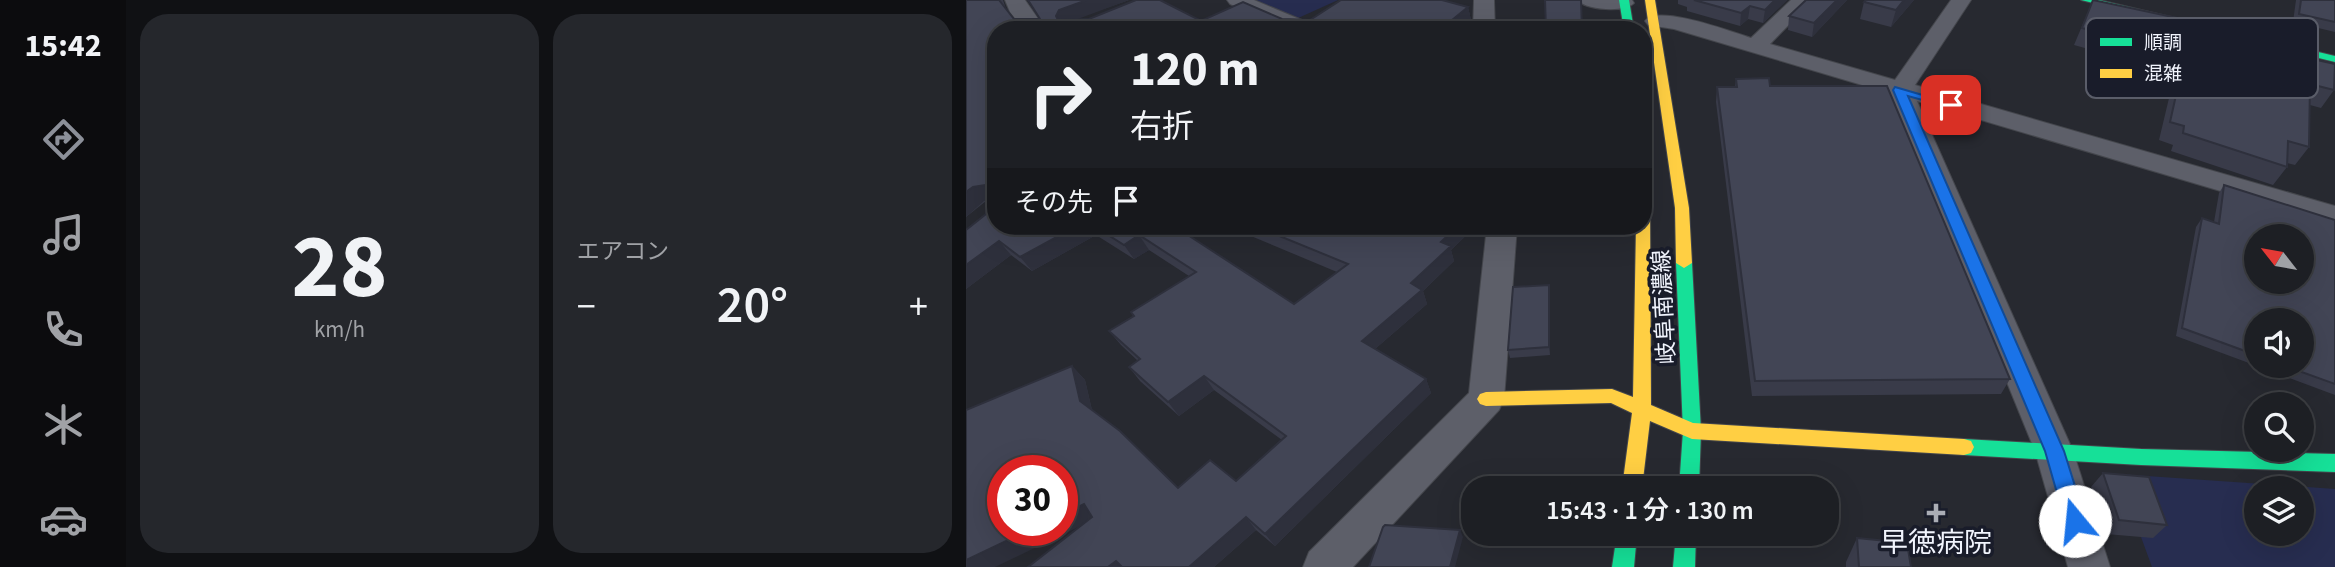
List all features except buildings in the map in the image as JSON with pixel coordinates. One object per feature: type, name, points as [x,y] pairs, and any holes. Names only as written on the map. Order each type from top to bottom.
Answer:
[{"type":"main road","points":[[2086,0],[2162,18]]},
{"type":"main road","points":[[1624,1],[1627,21]]},
{"type":"main road","name":"岐阜南濃線","points":[[1653,11],[1682,208],[1692,431],[1690,476]]},
{"type":"main road","name":"岐阜南濃線","points":[[1633,476],[1642,407],[1643,235]]},
{"type":"main road","points":[[1486,399],[1612,396],[1692,431],[2335,463]]},
{"type":"main road","points":[[1623,567],[1626,546]]},
{"type":"main road","points":[[1684,567],[1685,546]]},
{"type":"street","points":[[1015,0],[1030,21]]},
{"type":"street","points":[[1237,0],[1292,21]]},
{"type":"street","points":[[1483,0],[1483,21]]},
{"type":"street","points":[[1587,0],[1624,1]]},
{"type":"street","points":[[1755,46],[1803,0]]},
{"type":"street","points":[[1899,90],[1961,0]]},
{"type":"street","points":[[1653,11],[1676,23],[2335,216]]},
{"type":"street","points":[[1899,90],[2054,451],[2090,567]]},
{"type":"street","points":[[1324,567],[1486,399],[1501,235]]},
{"type":"shaded area","points":[[1246,0],[1338,0],[1296,19]]},
{"type":"shaded area","points":[[2118,474],[2244,483],[2244,546],[2314,546],[2314,488],[2335,489],[2335,567],[2152,567]]},
{"type":"traffic: fast","points":[[1624,0],[1628,21]]},
{"type":"traffic: fast","points":[[2086,0],[2162,18]]},
{"type":"traffic: fast","points":[[2318,55],[2335,59]]},
{"type":"traffic: fast","points":[[1684,263],[1692,431],[1690,476]]},
{"type":"traffic: fast","points":[[1964,447],[2141,457],[2335,463]]},
{"type":"traffic: fast","points":[[1623,567],[1626,546]]},
{"type":"traffic: fast","points":[[1684,567],[1685,546]]},
{"type":"traffic: slow","points":[[1650,0],[1682,208],[1684,263]]},
{"type":"traffic: slow","points":[[1633,476],[1642,407],[1643,235]]},
{"type":"traffic: slow","points":[[1486,399],[1612,396],[1692,431],[1964,447]]},
{"type":"place","name":"早徳病院","points":[[1936,513]]},
{"type":"route","points":[[1951,105],[1899,90],[2054,451],[2075,521]]}]
